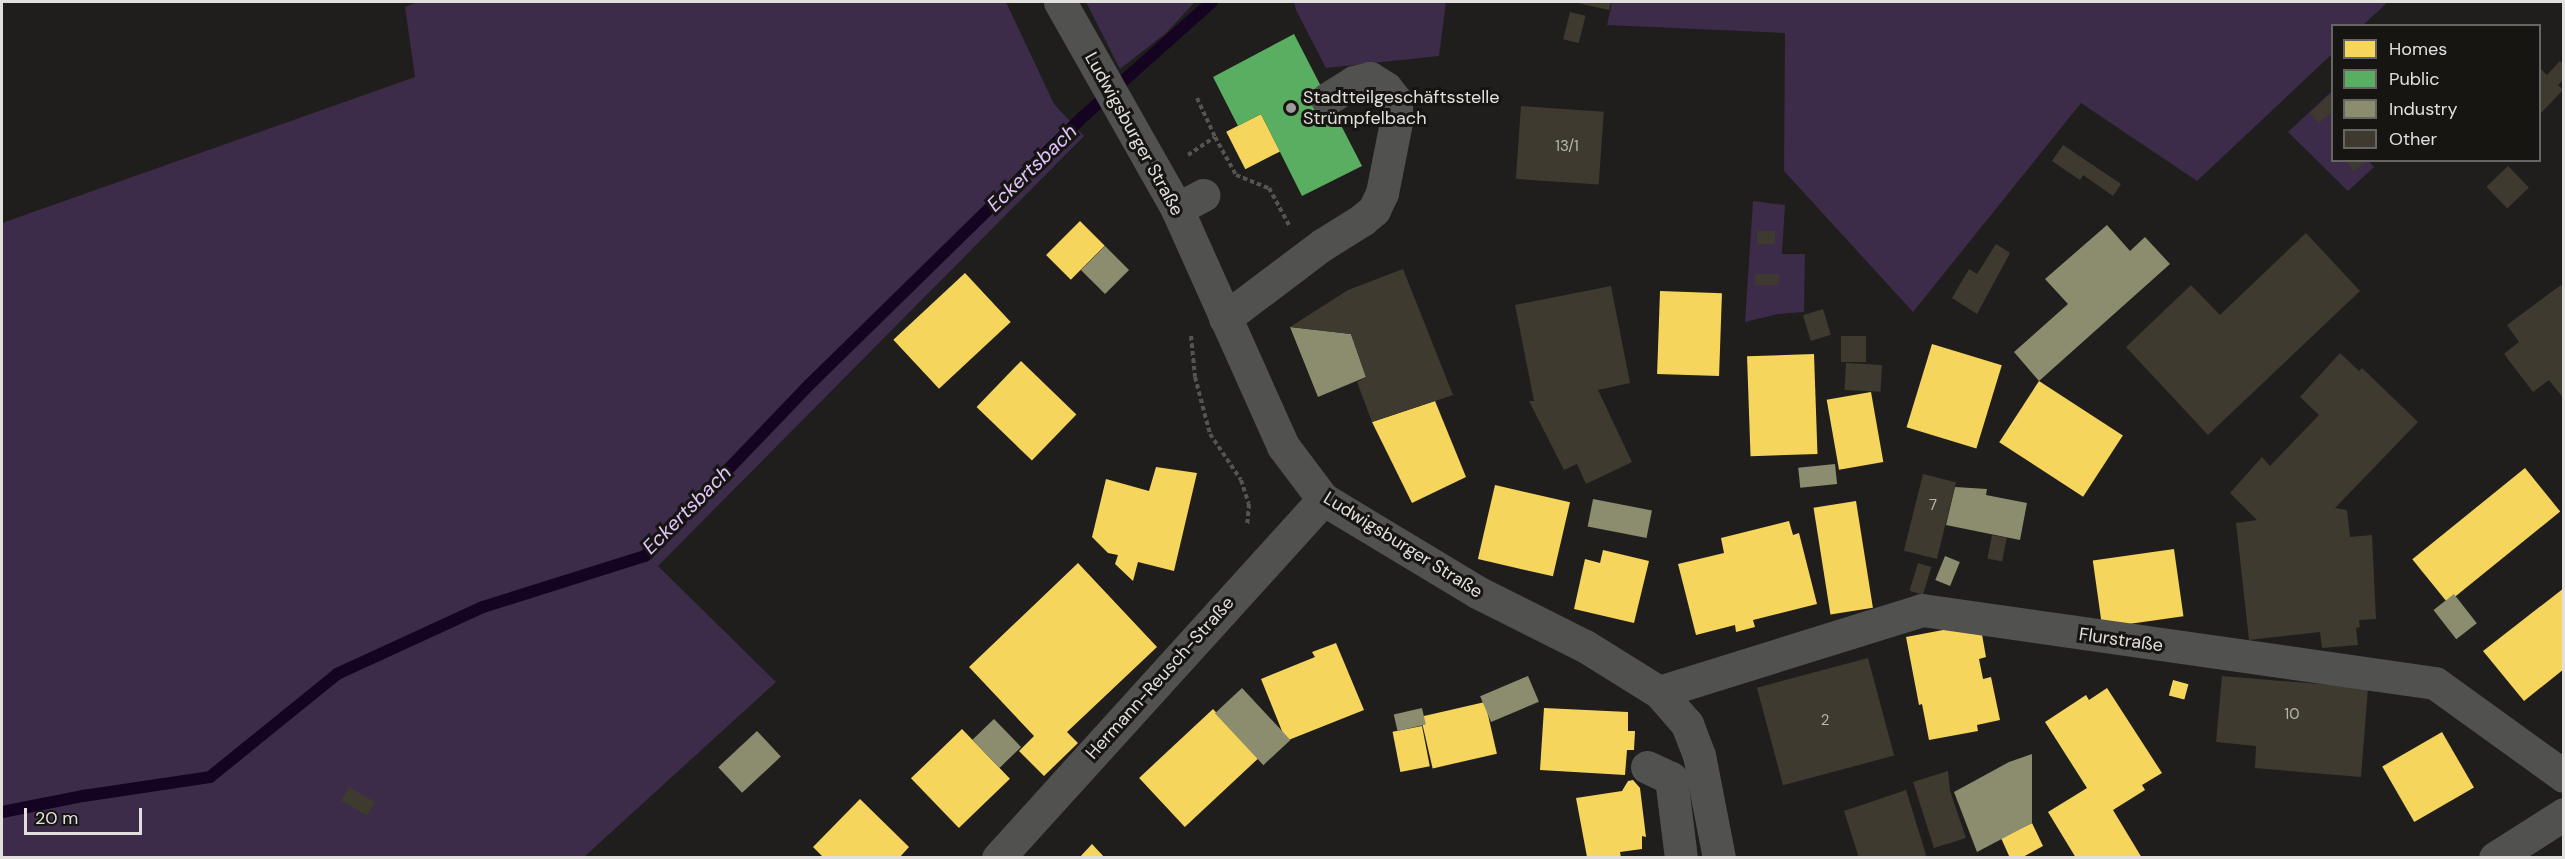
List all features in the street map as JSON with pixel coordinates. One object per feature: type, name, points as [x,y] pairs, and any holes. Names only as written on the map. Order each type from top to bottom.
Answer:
[{"type":"street","name":"Ludwigsburger Straße","points":[[1060,2],[1126,117],[1190,202],[1225,318],[1283,446],[1323,499],[1477,592],[1585,646],[1659,692],[1687,724],[1699,755],[1719,858]]},
{"type":"street","points":[[1225,318],[1374,210],[1394,170],[1396,101],[1386,88],[1370,78],[1354,82],[1327,99]]},
{"type":"street","name":"Hermann-Reusch-Straße","points":[[998,858],[1323,499]]},
{"type":"street","name":"Flurstraße","points":[[1659,692],[1922,610],[2435,683],[2564,776]]},
{"type":"street","points":[[1647,767],[1671,778],[1681,858]]},
{"type":"street","points":[[2495,858],[2564,814]]},
{"type":"path","points":[[1197,98],[1236,175],[1269,188],[1278,201],[1304,259]]},
{"type":"path","points":[[1190,334],[1196,377],[1210,434],[1241,480],[1249,504],[1245,530]]},
{"type":"shaded area","points":[[418,2],[1006,2],[1054,104],[1084,136],[658,566],[776,682],[584,857],[2,857],[2,223],[415,77],[405,7]]},
{"type":"shaded area","points":[[1086,2],[1195,2],[1166,33],[1120,69]]},
{"type":"shaded area","points":[[1294,2],[1446,2],[1439,56],[1326,68]]},
{"type":"shaded area","points":[[1612,2],[2388,2],[2364,24],[2331,24],[2331,55],[2197,181],[2081,103],[1913,312],[1784,171],[1785,33],[1607,25]]},
{"type":"shaded area","points":[[2331,92],[2331,162],[2370,162],[2374,167],[2348,191],[2288,132]]},
{"type":"shaded area","points":[[1753,201],[1785,205],[1782,254],[1805,254],[1804,312],[1778,314],[1745,322]]},
{"type":"building: Homes","points":[[1261,114],[1280,151],[1245,169],[1226,132]]},
{"type":"building: Homes","points":[[1080,221],[1105,246],[1071,280],[1046,255]]},
{"type":"building: Homes","points":[[965,273],[1011,322],[939,389],[893,340]]},
{"type":"building: Homes","points":[[1660,291],[1722,293],[1719,376],[1657,374]]},
{"type":"building: Homes","points":[[1932,344],[2002,365],[1976,449],[1907,427]]},
{"type":"building: Homes","points":[[1814,354],[1817,454],[1751,456],[1747,356]]},
{"type":"building: Homes","points":[[1021,361],[1076,414],[1032,461],[977,407]]},
{"type":"building: Homes","points":[[2039,381],[2123,435],[2083,497],[1999,442]]},
{"type":"building: Homes","points":[[1871,392],[1883,462],[1839,470],[1827,400]]},
{"type":"building: Homes","points":[[1435,401],[1466,477],[1412,503],[1372,422]]},
{"type":"building: Homes","points":[[1156,467],[1197,473],[1174,571],[1138,562],[1133,581],[1115,564],[1118,555],[1108,553],[1092,537],[1106,479],[1149,491]]},
{"type":"building: Homes","points":[[2525,468],[2560,512],[2448,603],[2412,559]]},
{"type":"building: Homes","points":[[1495,485],[1570,502],[1553,576],[1478,559]]},
{"type":"building: Homes","points":[[1856,501],[1873,608],[1830,614],[1814,508]]},
{"type":"building: Homes","points":[[1789,521],[1793,535],[1799,533],[1817,604],[1753,620],[1755,627],[1736,632],[1735,625],[1696,635],[1678,564],[1724,553],[1721,538]]},
{"type":"building: Homes","points":[[2174,549],[2183,616],[2102,628],[2093,560]]},
{"type":"building: Homes","points":[[1603,550],[1649,561],[1634,623],[1574,609],[1585,559],[1600,563]]},
{"type":"building: Homes","points":[[1078,563],[1157,647],[1067,732],[1078,743],[1044,776],[1019,751],[1034,736],[969,667]]},
{"type":"building: Homes","points":[[2564,588],[2564,669],[2524,701],[2483,651]]},
{"type":"building: Homes","points":[[1980,623],[1986,657],[1979,659],[1983,679],[1991,677],[2000,720],[1977,725],[1978,731],[1929,740],[1922,704],[1919,705],[1906,637]]},
{"type":"building: Homes","points":[[1336,643],[1364,710],[1286,741],[1261,679],[1315,657],[1312,652]]},
{"type":"building: Homes","points":[[2173,680],[2188,684],[2184,700],[2169,695]]},
{"type":"building: Homes","points":[[2107,688],[2162,773],[2142,785],[2145,790],[2113,810],[2142,858],[2076,858],[2048,812],[2087,788],[2045,722],[2086,695],[2089,700]]},
{"type":"building: Homes","points":[[1485,702],[1497,754],[1433,768],[1421,717]]},
{"type":"building: Homes","points":[[1544,708],[1628,712],[1628,731],[1635,731],[1634,750],[1627,750],[1625,775],[1540,770]]},
{"type":"building: Homes","points":[[1213,709],[1259,758],[1185,827],[1139,778]]},
{"type":"building: Homes","points":[[1422,726],[1430,766],[1400,772],[1393,732]]},
{"type":"building: Homes","points":[[962,729],[1010,779],[959,828],[911,778]]},
{"type":"building: Homes","points":[[2442,732],[2474,787],[2414,822],[2382,766]]},
{"type":"building: Homes","points":[[1633,780],[1640,788],[1646,837],[1642,836],[1642,849],[1620,852],[1621,858],[1587,857],[1576,798],[1622,791],[1628,781]]},
{"type":"building: Homes","points":[[860,799],[909,847],[899,858],[824,858],[813,847]]},
{"type":"building: Homes","points":[[2032,823],[2043,846],[2021,858],[2010,858],[2001,838]]},
{"type":"building: Homes","points":[[1092,844],[1105,858],[1079,858]]},
{"type":"building: Public","points":[[1294,34],[1362,166],[1302,196],[1261,114],[1238,126],[1213,77]]},
{"type":"building: Industry","points":[[2107,225],[2130,251],[2145,237],[2170,264],[2039,381],[2014,352],[2068,304],[2045,279]]},
{"type":"building: Industry","points":[[1105,246],[1129,270],[1105,294],[1081,270]]},
{"type":"building: Industry","points":[[1290,327],[1351,334],[1366,377],[1318,397]]},
{"type":"building: Industry","points":[[1835,464],[1837,484],[1800,488],[1798,468]]},
{"type":"building: Industry","points":[[1955,487],[1987,489],[1986,495],[2027,503],[2020,540],[1946,525]]},
{"type":"building: Industry","points":[[1593,499],[1652,510],[1647,538],[1588,526]]},
{"type":"building: Industry","points":[[1945,556],[1960,562],[1950,586],[1935,580]]},
{"type":"building: Industry","points":[[2454,594],[2477,623],[2456,639],[2434,610]]},
{"type":"building: Industry","points":[[1528,676],[1539,702],[1491,722],[1480,696]]},
{"type":"building: Industry","points":[[1242,688],[1290,740],[1263,765],[1215,713]]},
{"type":"building: Industry","points":[[1422,708],[1426,725],[1398,731],[1394,715]]},
{"type":"building: Industry","points":[[994,719],[1021,747],[1000,768],[972,740]]},
{"type":"building: Industry","points":[[757,731],[781,757],[742,793],[718,767]]},
{"type":"building: Industry","points":[[2032,754],[2032,823],[1977,852],[1954,792],[2009,762]]},
{"type":"building: Other","points":[[1573,2],[1611,2],[1609,10]]},
{"type":"building: Other","points":[[1570,12],[1586,16],[1579,43],[1563,39]]},
{"type":"building: Other","points":[[2560,61],[2564,64],[2564,79],[2558,85],[2563,90],[2541,113],[2541,69],[2547,75]]},
{"type":"building: Other","points":[[2329,95],[2331,113],[2319,123],[2310,113]]},
{"type":"building: Other","points":[[1521,106],[1604,112],[1599,185],[1516,179]]},
{"type":"building: Other","points":[[2063,145],[2121,184],[2113,196],[2083,175],[2080,180],[2052,161]]},
{"type":"building: Other","points":[[2347,162],[2365,162],[2354,171]]},
{"type":"building: Other","points":[[2508,166],[2529,188],[2507,208],[2486,187]]},
{"type":"building: Other","points":[[1757,231],[1775,231],[1775,244],[1757,244]]},
{"type":"building: Other","points":[[2306,233],[2360,291],[2208,435],[2126,347],[2191,285],[2220,315]]},
{"type":"building: Other","points":[[1996,244],[2010,253],[1977,314],[1952,298],[1969,269],[1977,274]]},
{"type":"building: Other","points":[[1403,269],[1453,395],[1372,422],[1357,382],[1366,377],[1351,334],[1290,327],[1348,290]]},
{"type":"building: Other","points":[[1755,274],[1779,274],[1779,285],[1755,285]]},
{"type":"building: Other","points":[[2561,285],[2564,289],[2564,399],[2549,380],[2533,392],[2504,354],[2519,342],[2507,325]]},
{"type":"building: Other","points":[[1611,286],[1630,383],[1598,390],[1632,462],[1586,484],[1577,464],[1564,470],[1529,401],[1534,401],[1515,305]]},
{"type":"building: Other","points":[[1823,309],[1831,335],[1811,341],[1803,315]]},
{"type":"building: Other","points":[[1841,336],[1866,336],[1866,362],[1841,362]]},
{"type":"building: Other","points":[[2340,353],[2359,371],[2362,368],[2418,422],[2335,508],[2347,510],[2350,537],[2372,535],[2376,619],[2359,620],[2360,627],[2356,628],[2358,645],[2322,648],[2320,632],[2249,640],[2236,523],[2257,520],[2230,493],[2262,457],[2270,466],[2319,415],[2300,397]]},
{"type":"building: Other","points":[[1846,363],[1882,365],[1881,392],[1845,390]]},
{"type":"building: Other","points":[[1923,474],[1956,482],[1937,559],[1904,551]]},
{"type":"building: Other","points":[[1992,535],[2007,538],[2002,561],[1987,559]]},
{"type":"building: Other","points":[[1918,563],[1931,567],[1923,595],[1910,591]]},
{"type":"building: Other","points":[[1868,658],[1894,756],[1783,785],[1757,688]]},
{"type":"building: Other","points":[[2222,676],[2368,688],[2361,777],[2255,768],[2256,746],[2216,742]]},
{"type":"building: Other","points":[[1948,771],[1950,791],[1966,838],[1934,848],[1913,782]]},
{"type":"building: Other","points":[[349,787],[375,802],[367,816],[341,801]]},
{"type":"building: Other","points":[[1906,790],[1927,858],[1859,858],[1844,811]]},
{"type":"waterway","name":"Eckertsbach","points":[[2,812],[83,796],[210,777],[337,674],[483,607],[645,556],[810,384],[1085,115],[1212,2]]},
{"type":"place","name":"Stadtteilgeschäftsstelle Strümpfelbach","points":[[1291,108]]}]
